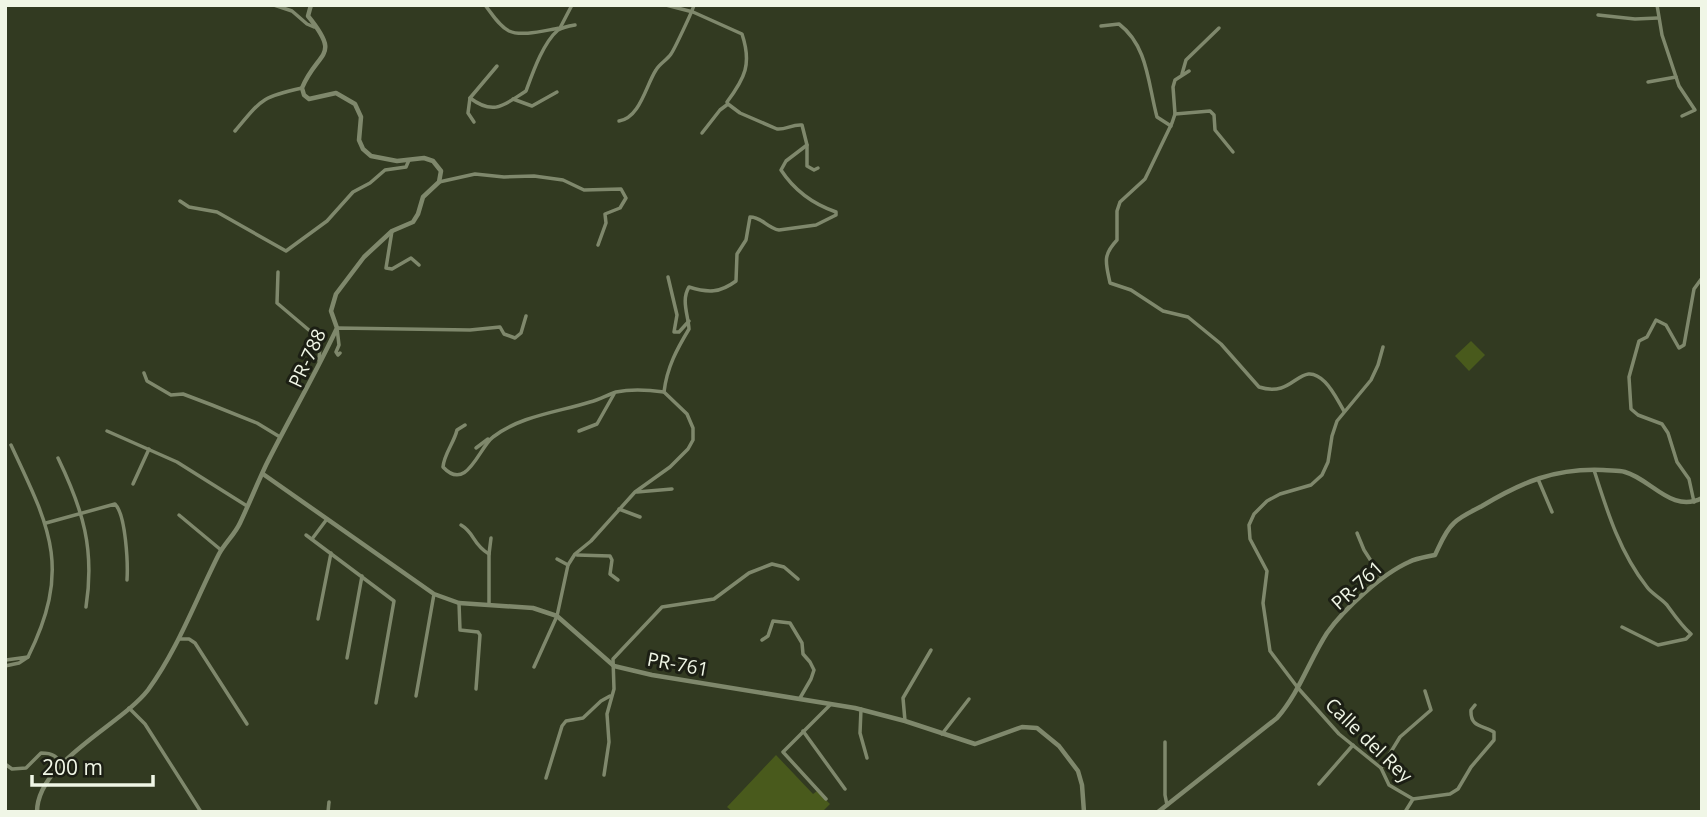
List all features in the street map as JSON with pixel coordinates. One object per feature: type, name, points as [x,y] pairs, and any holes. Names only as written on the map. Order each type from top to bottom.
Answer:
[{"type":"street","points":[[274,5],[292,11],[307,24],[316,26]]},
{"type":"street","points":[[311,5],[308,16],[326,40],[326,55],[307,76],[302,88],[304,95],[309,99],[336,93],[355,104],[361,117],[359,140],[363,149],[371,156],[397,161],[424,158],[433,161],[441,171],[439,182],[475,174],[563,180],[584,190],[621,189],[626,198],[620,208],[605,214],[606,223],[598,245]]},
{"type":"street","points":[[485,5],[510,32],[575,25]]},
{"type":"street","points":[[470,98],[489,109],[497,108],[526,90],[536,64],[572,5]]},
{"type":"street","points":[[666,5],[693,12],[742,34],[747,53],[741,84],[728,104],[702,133]]},
{"type":"street","points":[[619,121],[626,120],[631,115],[656,69],[672,53],[694,5]]},
{"type":"street","points":[[1657,5],[1658,18],[1679,86],[1695,110],[1682,116]]},
{"type":"street","points":[[1598,15],[1635,19],[1658,18]]},
{"type":"street","points":[[1101,26],[1119,24],[1130,32],[1143,54],[1157,117],[1171,127]]},
{"type":"street","points":[[1182,74],[1186,60],[1219,28]]},
{"type":"street","points":[[474,122],[468,113],[470,98],[497,66]]},
{"type":"street","points":[[1189,71],[1175,80],[1175,114],[1145,179],[1120,202],[1117,211],[1117,240],[1108,250],[1105,259],[1110,283],[1131,290],[1163,311],[1188,317],[1221,344],[1259,387],[1281,388],[1303,374],[1317,375],[1327,383],[1344,411],[1371,380],[1382,347]]},
{"type":"street","points":[[1648,82],[1676,77]]},
{"type":"street","points":[[235,131],[260,100],[302,88]]},
{"type":"street","points":[[513,99],[532,106],[557,92]]},
{"type":"street","points":[[728,104],[740,113],[777,129],[783,130],[794,124],[802,125],[807,145],[807,166],[814,170],[818,168]]},
{"type":"street","points":[[1175,114],[1210,111],[1214,115],[1215,130],[1233,152]]},
{"type":"street","points":[[664,392],[666,373],[690,329],[684,299],[689,287],[703,292],[715,292],[736,281],[737,254],[746,240],[750,217],[757,217],[773,229],[779,230],[816,225],[836,215],[836,212],[820,206],[802,193],[781,170],[786,161],[807,145]]},
{"type":"street","points":[[180,201],[189,206],[217,212],[286,251],[327,221],[353,192],[370,183],[385,170],[406,167],[409,160]]},
{"type":"street","name":"PR-788","points":[[37,812],[40,790],[78,747],[146,692],[166,662],[221,550],[239,526],[315,376],[337,328],[331,311],[336,295],[364,257],[392,230],[413,222],[423,197],[439,182]]},
{"type":"street","points":[[392,230],[386,268],[389,270],[411,258],[419,265]]},
{"type":"street","points":[[278,272],[277,303],[310,331],[320,345],[315,376]]},
{"type":"street","points":[[668,277],[677,314],[674,332],[679,332],[689,320]]},
{"type":"street","points":[[1702,278],[1694,289],[1684,345],[1679,348],[1666,325],[1656,320],[1647,337],[1639,341],[1629,377],[1631,409],[1638,415],[1662,424],[1668,433],[1677,462],[1689,479],[1694,502],[1702,498]]},
{"type":"street","points":[[340,353],[337,354],[337,328],[470,330],[500,327],[504,334],[516,338],[521,333],[526,316]]},
{"type":"street","points":[[144,373],[147,381],[171,395],[183,394],[212,405],[257,423],[282,438]]},
{"type":"street","points":[[475,448],[532,418],[593,402],[615,392],[647,389],[664,392],[687,414],[693,428],[693,440],[688,449],[670,467],[635,492],[591,541],[575,554],[568,565],[557,616],[534,667]]},
{"type":"street","points":[[579,431],[597,424],[615,392]]},
{"type":"street","name":"Calle del Rey","points":[[1344,411],[1332,436],[1328,462],[1322,475],[1311,485],[1280,494],[1267,501],[1254,514],[1249,525],[1250,539],[1267,571],[1263,603],[1270,650],[1298,688],[1339,734],[1381,768],[1389,785],[1413,799],[1405,812]]},
{"type":"street","points":[[465,425],[457,430],[454,442],[443,461],[443,467],[449,473],[458,475],[468,471],[490,438]]},
{"type":"street","points":[[107,431],[177,462],[247,506]]},
{"type":"street","points":[[6,661],[19,661],[27,657],[45,619],[53,578],[52,549],[46,523],[11,445]]},
{"type":"street","points":[[133,484],[149,449]]},
{"type":"street","points":[[58,458],[82,513],[90,554],[86,607]]},
{"type":"street","points":[[1594,470],[1608,516],[1626,554],[1648,589],[1666,604],[1677,622],[1691,634],[1686,639],[1658,645],[1622,627]]},
{"type":"street","name":"PR-761","points":[[1158,812],[1278,718],[1298,688],[1328,632],[1359,598],[1382,578],[1410,561],[1435,555],[1453,523],[1511,489],[1537,477],[1572,471],[1623,471],[1641,478],[1667,498],[1694,502]]},
{"type":"street","name":"PR-761","points":[[263,474],[434,594],[459,603],[533,608],[557,616],[614,666],[652,675],[861,709],[975,744],[1022,727],[1037,728],[1059,746],[1078,771],[1084,812]]},
{"type":"street","points":[[1537,477],[1552,512]]},
{"type":"street","points":[[635,492],[672,489]]},
{"type":"street","points":[[46,523],[115,503],[118,506],[125,540],[127,580]]},
{"type":"street","points":[[619,509],[640,517]]},
{"type":"street","points":[[178,515],[221,550]]},
{"type":"street","points":[[312,539],[327,519]]},
{"type":"street","points":[[461,525],[468,529],[477,547],[489,554]]},
{"type":"street","points":[[1357,533],[1364,550],[1382,578]]},
{"type":"street","points":[[306,535],[394,601],[376,703]]},
{"type":"street","points":[[489,604],[491,538]]},
{"type":"street","points":[[318,619],[331,553]]},
{"type":"street","points":[[575,554],[610,556],[610,574],[618,580]]},
{"type":"street","points":[[557,559],[568,565]]},
{"type":"street","points":[[604,775],[610,741],[607,714],[614,689],[614,659],[662,607],[714,598],[749,573],[772,564],[784,567],[798,579]]},
{"type":"street","points":[[347,658],[362,576]]},
{"type":"street","points":[[416,696],[434,594]]},
{"type":"street","points":[[459,603],[460,629],[478,632],[480,635],[476,689]]},
{"type":"street","points":[[762,640],[768,636],[773,621],[790,623],[796,629],[803,654],[814,670],[800,698]]},
{"type":"street","points":[[177,639],[189,639],[195,643],[247,724]]},
{"type":"street","points":[[905,721],[903,698],[931,650]]},
{"type":"street","points":[[1381,768],[1400,737],[1431,710],[1424,691]]},
{"type":"street","points":[[546,778],[562,726],[566,722],[583,718],[601,701],[611,696]]},
{"type":"street","points":[[942,734],[969,699]]},
{"type":"street","points":[[827,799],[783,752],[831,704]]},
{"type":"street","points":[[1413,799],[1450,794],[1458,789],[1471,767],[1494,740],[1494,732],[1477,726],[1472,721],[1471,710],[1475,705]]},
{"type":"street","points":[[129,708],[145,724],[201,812]]},
{"type":"street","points":[[861,709],[860,733],[867,758]]},
{"type":"street","points":[[803,731],[845,789]]},
{"type":"street","points":[[1166,742],[1167,805]]},
{"type":"street","points":[[1319,784],[1353,745]]},
{"type":"street","points":[[5,764],[12,769],[26,768],[41,753],[49,753],[58,759],[62,766]]},
{"type":"street","points":[[328,812],[329,802]]},
{"type":"green space","points":[[1471,341],[1485,355],[1469,371],[1455,356]]},
{"type":"green space","points":[[776,755],[813,794],[817,791],[830,804],[822,812],[733,812],[727,807]]}]
